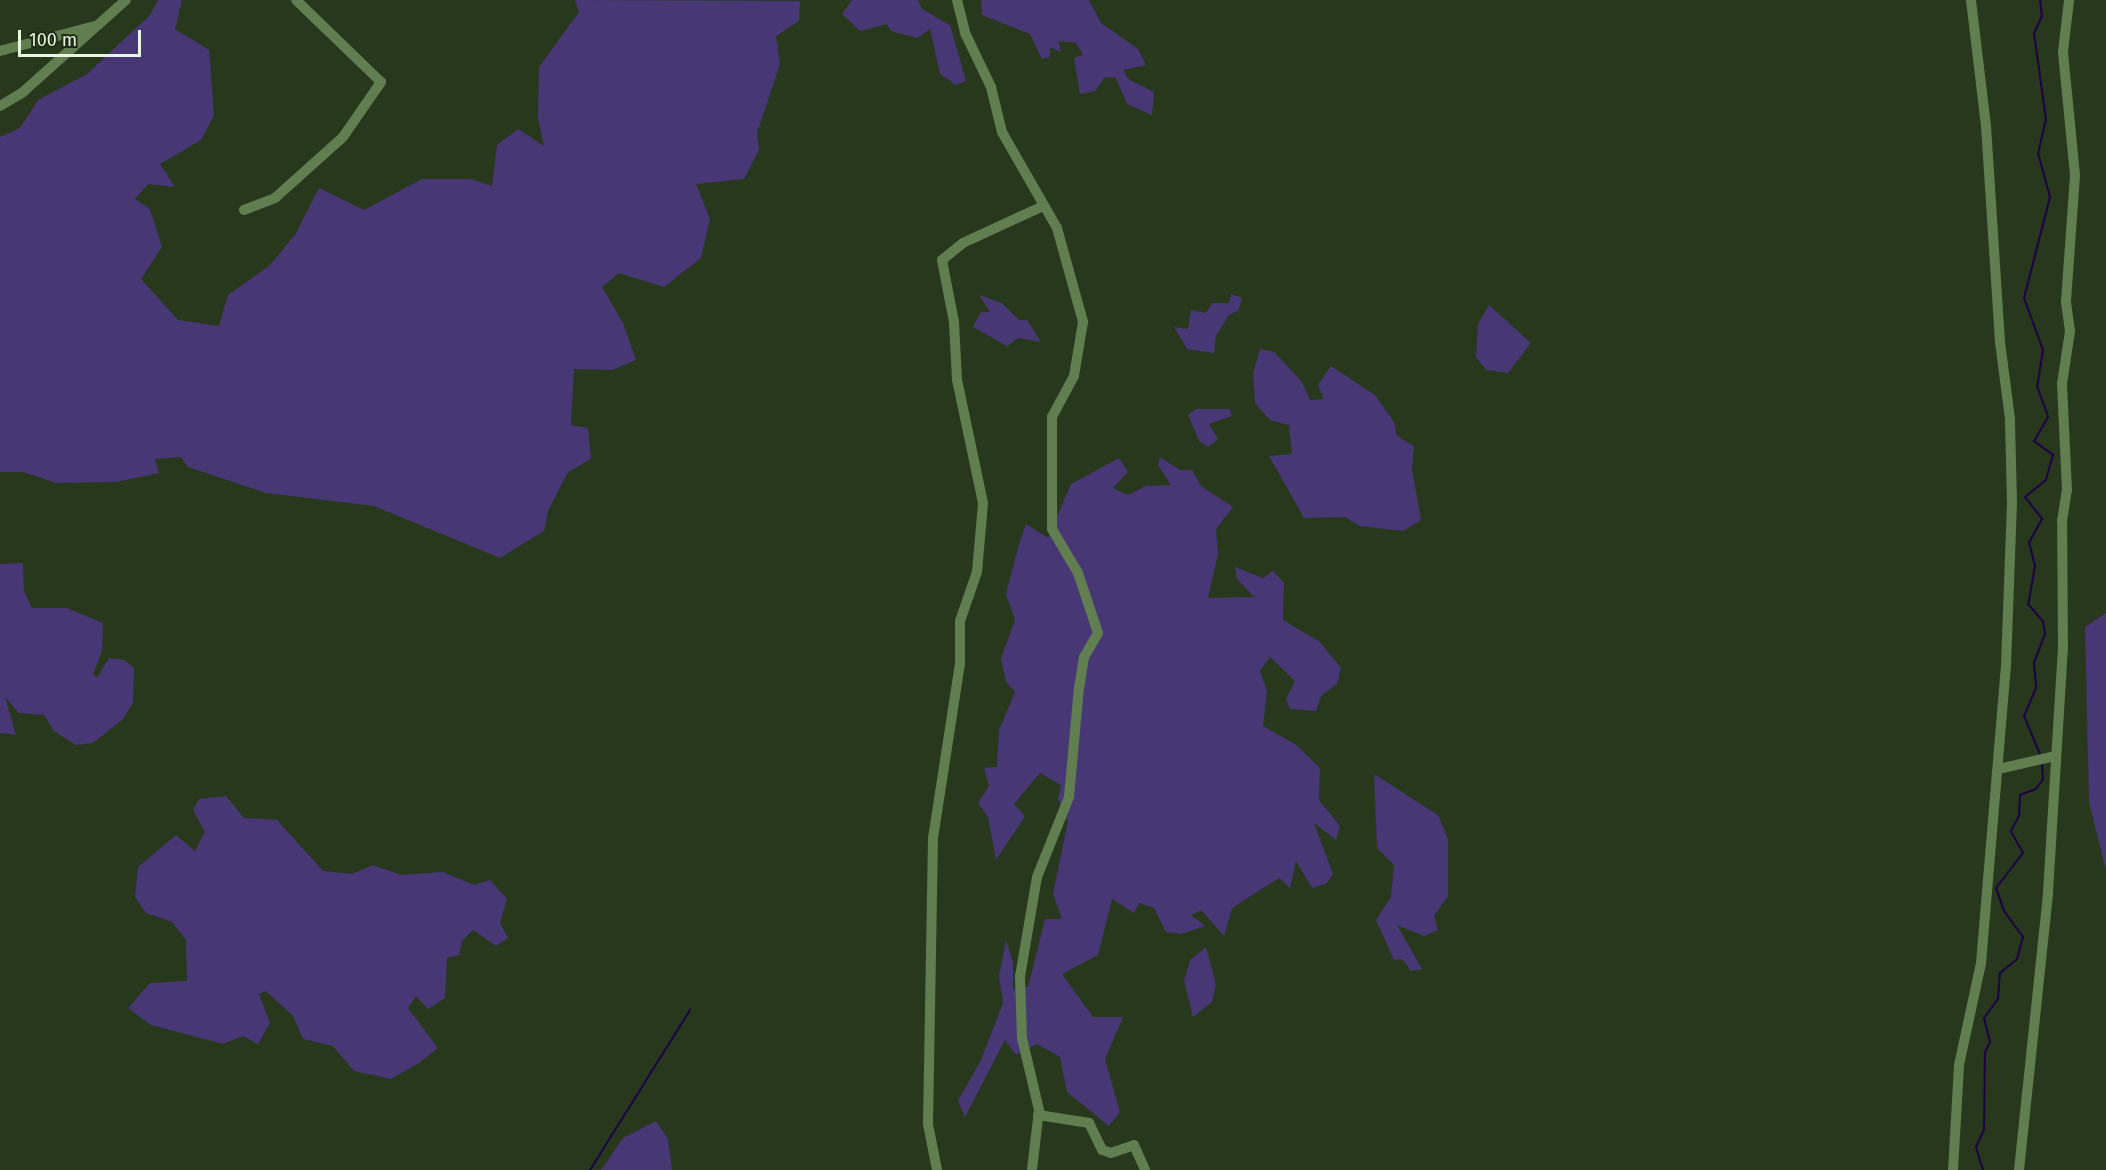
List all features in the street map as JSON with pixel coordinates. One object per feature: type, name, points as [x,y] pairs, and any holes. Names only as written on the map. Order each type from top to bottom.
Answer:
[{"type":"street","points":[[0,106],[29,87],[126,0]]},
{"type":"street","points":[[244,210],[275,198],[343,137],[381,82],[296,0]]},
{"type":"street","points":[[957,0],[966,35],[991,87],[1002,132],[1041,207],[1057,228],[1083,322],[1074,376],[1052,417],[1052,529],[1078,573],[1098,633],[1084,657],[1078,687],[1069,798],[1037,877],[1020,976],[1022,1038],[1038,1114],[1032,1170]]},
{"type":"street","points":[[1953,1170],[1959,1065],[1980,963],[1998,769],[2007,631],[2010,419],[2000,342],[1979,47],[1971,0]]},
{"type":"street","points":[[2019,1170],[2048,892],[2067,490],[2062,384],[2070,330],[2066,301],[2075,175],[2063,52],[2069,0]]},
{"type":"street","points":[[0,51],[96,26]]},
{"type":"street","points":[[937,1170],[928,1124],[933,838],[960,663],[960,621],[977,572],[982,503],[958,390],[954,322],[942,260],[963,243],[1041,207]]},
{"type":"street","points":[[1998,769],[2055,756]]},
{"type":"street","points":[[1038,1114],[1089,1123],[1102,1150],[1111,1153],[1134,1145],[1145,1170]]},
{"type":"shaded area","points":[[158,0],[182,0],[175,29],[209,50],[214,115],[201,140],[160,164],[175,187],[148,184],[135,199],[150,209],[162,247],[141,279],[178,320],[219,326],[228,295],[270,265],[295,235],[319,188],[364,210],[422,179],[471,179],[492,186],[497,145],[518,129],[544,146],[538,118],[539,67],[579,12],[575,0],[800,1],[799,21],[776,36],[780,64],[757,133],[759,150],[744,179],[696,184],[710,219],[701,258],[664,287],[619,273],[602,287],[623,323],[636,360],[612,370],[574,369],[571,425],[588,428],[591,459],[568,472],[548,511],[544,531],[500,558],[374,506],[266,493],[188,467],[181,457],[155,459],[159,473],[116,482],[57,483],[23,472],[0,472],[0,137],[20,128],[38,100],[87,74],[150,15]]},
{"type":"shaded area","points":[[852,0],[918,0],[922,9],[950,25],[966,81],[956,85],[940,74],[930,29],[917,38],[891,31],[887,24],[860,31],[842,14]]},
{"type":"shaded area","points":[[981,0],[1089,0],[1101,23],[1138,49],[1146,65],[1123,70],[1128,79],[1154,92],[1152,115],[1127,104],[1116,78],[1105,77],[1095,91],[1080,94],[1074,58],[1083,55],[1076,43],[1059,41],[1061,52],[1050,47],[1050,57],[1042,59],[1030,34],[982,15]]},
{"type":"shaded area","points":[[1231,294],[1242,298],[1239,310],[1229,315],[1216,336],[1214,353],[1187,349],[1174,327],[1188,329],[1191,310],[1206,313],[1212,303],[1229,303]]},
{"type":"shaded area","points":[[979,295],[1002,303],[1019,320],[1027,320],[1041,342],[1018,338],[1007,346],[973,327],[981,312],[990,312]]},
{"type":"shaded area","points":[[1489,305],[1531,343],[1508,373],[1486,370],[1476,357],[1478,324]]},
{"type":"shaded area","points":[[1260,349],[1274,352],[1302,382],[1310,400],[1324,399],[1318,385],[1331,366],[1375,395],[1394,422],[1397,436],[1414,446],[1412,469],[1421,520],[1403,531],[1360,526],[1345,517],[1304,518],[1269,456],[1292,454],[1289,425],[1270,420],[1255,403],[1253,373]]},
{"type":"shaded area","points":[[1196,409],[1230,409],[1232,416],[1209,424],[1218,439],[1208,447],[1199,441],[1188,415]]},
{"type":"shaded area","points":[[1160,457],[1180,470],[1192,470],[1201,486],[1233,507],[1216,529],[1218,554],[1208,598],[1254,597],[1237,579],[1235,567],[1263,578],[1273,571],[1284,583],[1283,620],[1320,642],[1341,668],[1337,684],[1321,696],[1316,711],[1290,709],[1286,699],[1295,681],[1270,657],[1260,671],[1267,691],[1263,726],[1295,744],[1320,768],[1319,800],[1340,826],[1336,840],[1314,823],[1333,874],[1326,884],[1312,888],[1296,861],[1290,888],[1279,878],[1232,908],[1224,936],[1201,910],[1191,915],[1205,926],[1181,934],[1166,932],[1154,908],[1139,903],[1134,913],[1112,899],[1098,955],[1062,974],[1093,1017],[1123,1017],[1105,1059],[1120,1112],[1109,1126],[1067,1092],[1060,1057],[1037,1044],[1016,1055],[1005,1040],[965,1117],[958,1101],[981,1060],[1003,1003],[999,976],[1006,940],[1013,962],[1013,989],[1028,987],[1045,919],[1062,919],[1053,894],[1068,821],[1058,799],[1061,785],[1040,773],[1014,804],[1025,816],[996,860],[988,817],[978,803],[989,786],[984,768],[997,767],[999,730],[1015,692],[1006,682],[1001,658],[1015,620],[1006,594],[1019,544],[1026,524],[1048,538],[1071,484],[1119,458],[1128,472],[1113,488],[1128,495],[1146,486],[1171,485],[1158,465]]},
{"type":"shaded area","points":[[23,563],[24,591],[32,608],[67,608],[103,623],[102,651],[93,674],[97,678],[109,658],[124,660],[134,668],[133,703],[123,719],[93,743],[76,745],[54,731],[44,715],[19,713],[5,697],[16,735],[0,733],[0,564]]},
{"type":"shaded area","points":[[2106,613],[2106,870],[2089,802],[2085,627]]},
{"type":"shaded area","points":[[1374,774],[1438,815],[1448,839],[1448,896],[1434,916],[1438,930],[1424,936],[1397,925],[1422,969],[1411,971],[1402,959],[1394,960],[1376,920],[1391,897],[1394,865],[1377,848]]},
{"type":"shaded area","points":[[226,796],[244,818],[277,820],[323,871],[352,874],[373,865],[401,875],[443,872],[474,885],[490,880],[507,899],[500,923],[508,938],[496,946],[473,930],[462,941],[459,955],[447,958],[445,998],[428,1009],[416,996],[408,1008],[438,1048],[419,1063],[391,1079],[354,1071],[333,1046],[303,1039],[293,1016],[266,991],[259,994],[270,1023],[258,1044],[243,1036],[223,1044],[151,1025],[128,1008],[150,983],[187,981],[186,940],[172,922],[146,913],[135,897],[138,867],[176,835],[195,851],[205,832],[193,810],[199,799]]},
{"type":"shaded area","points":[[1206,947],[1216,984],[1212,1002],[1193,1017],[1184,981],[1190,960]]},
{"type":"shaded area","points":[[656,1121],[668,1139],[672,1170],[601,1170],[623,1138]]},
{"type":"waterway","points":[[2040,0],[2042,16],[2034,33],[2046,119],[2038,153],[2050,197],[2024,298],[2043,350],[2037,386],[2048,417],[2034,441],[2053,455],[2046,480],[2025,497],[2042,519],[2029,542],[2035,566],[2028,604],[2043,621],[2045,634],[2034,663],[2036,688],[2024,716],[2040,754]]},
{"type":"waterway","points":[[1983,1170],[1976,1147],[1984,1130],[1985,1052],[1990,1042],[1984,1018],[1998,999],[2000,973],[2017,959],[2023,937],[2004,911],[1996,888],[2023,853],[2011,831],[2019,816],[2020,795],[2036,789],[2043,779],[2042,763]]},
{"type":"waterway","points":[[590,1170],[690,1010]]}]
